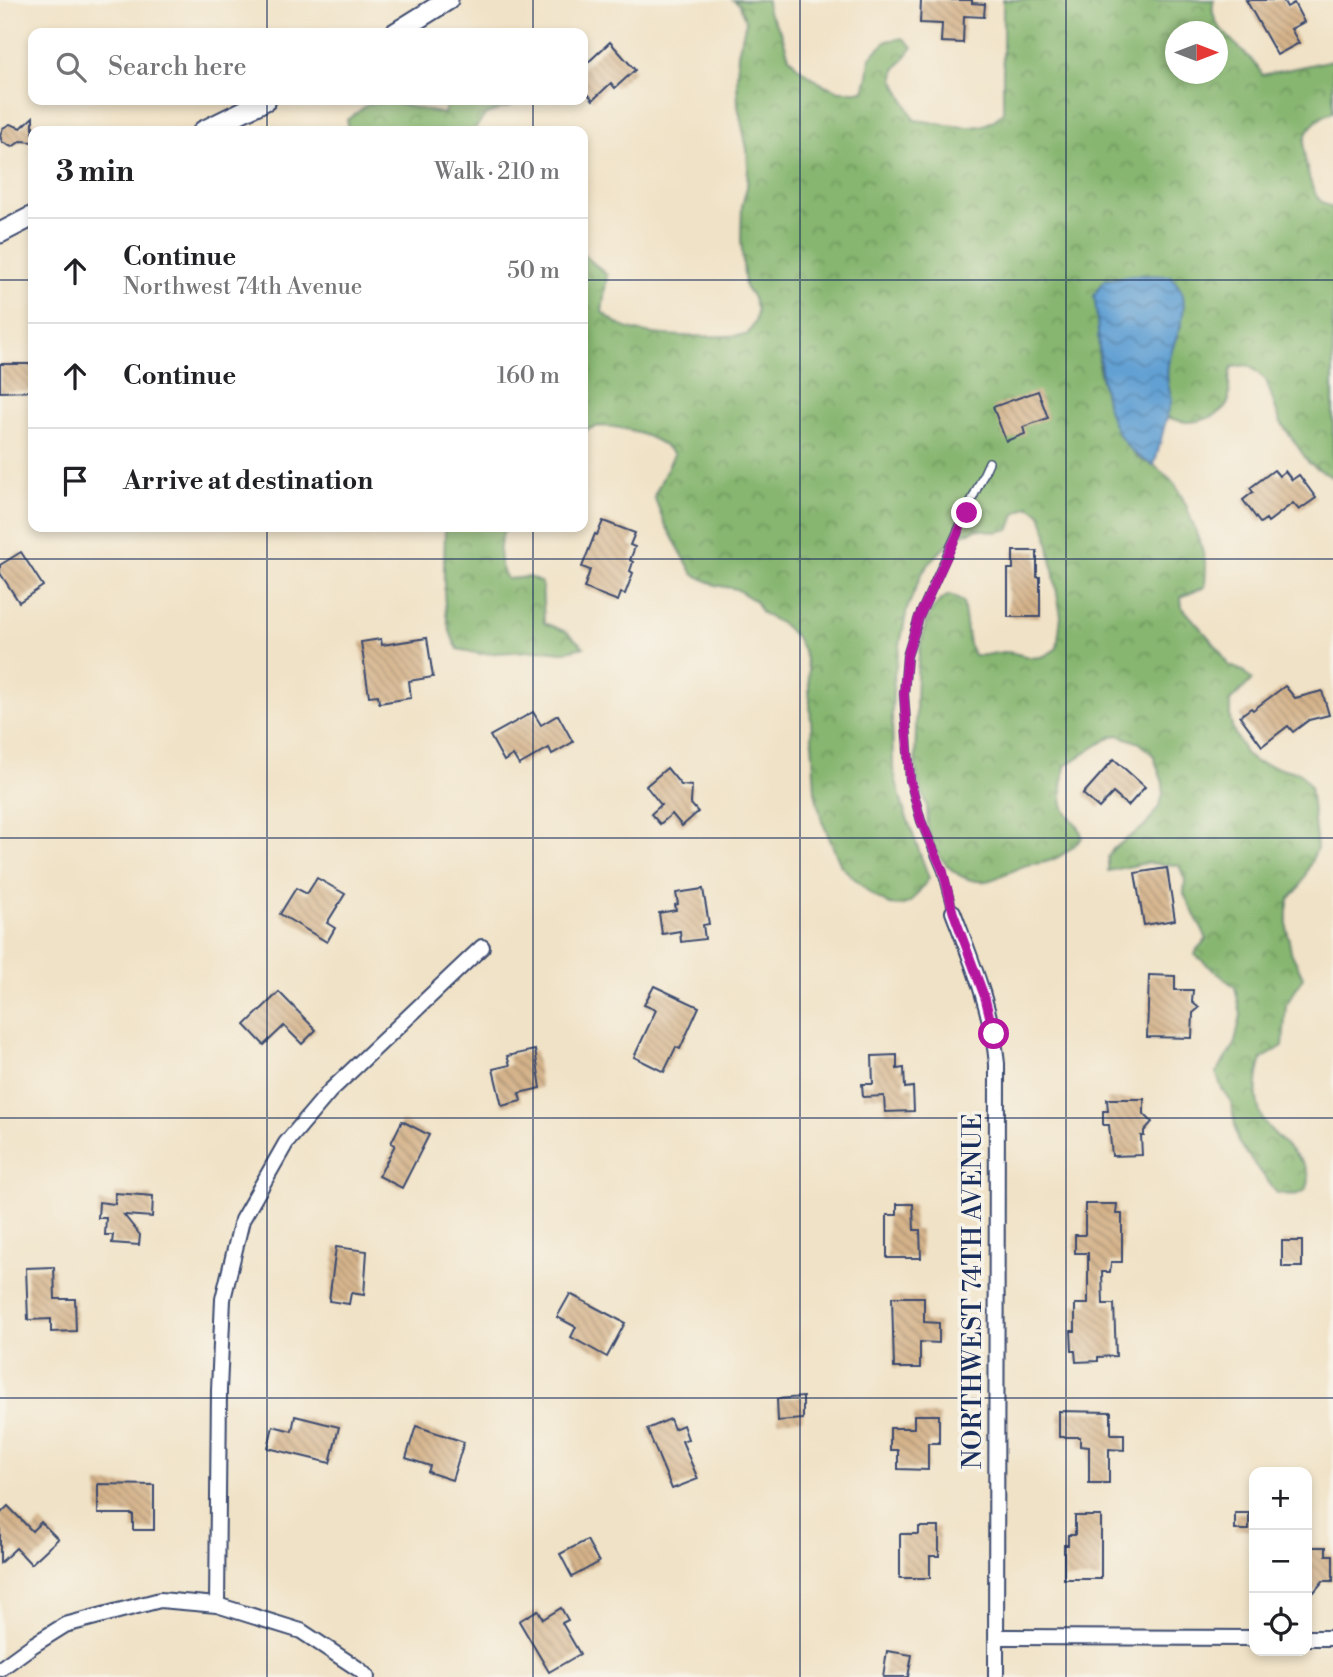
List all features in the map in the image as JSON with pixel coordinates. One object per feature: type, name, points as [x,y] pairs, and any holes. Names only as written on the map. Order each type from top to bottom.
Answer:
[{"type":"street","points":[[403,28],[448,0]]},
{"type":"street","points":[[213,126],[256,105]]},
{"type":"street","points":[[0,233],[28,219]]},
{"type":"street","name":"NORTHWEST 74TH AVENUE","points":[[953,912],[985,998],[998,1063],[996,1677]]},
{"type":"street","points":[[218,1605],[219,1390],[223,1299],[242,1220],[286,1143],[330,1091],[482,947]]},
{"type":"street","points":[[0,1669],[65,1625],[160,1600],[218,1605],[301,1631],[367,1677]]},
{"type":"street","points":[[998,1637],[1249,1638]]},
{"type":"street","points":[[1312,1638],[1333,1638]]},
{"type":"lane","points":[[953,912],[943,871],[921,821],[910,780],[904,694],[907,656],[919,617],[989,462]]},
{"type":"green space","points":[[733,0],[767,0],[768,12],[781,32],[789,57],[820,83],[839,91],[864,91],[870,57],[887,41],[903,38],[913,47],[895,70],[894,79],[914,120],[961,127],[984,125],[1003,112],[1003,0],[1214,0],[1216,21],[1165,21],[1165,84],[1228,84],[1228,36],[1262,75],[1333,60],[1333,112],[1312,126],[1304,144],[1305,161],[1312,187],[1320,200],[1333,208],[1333,478],[1309,463],[1280,421],[1266,380],[1248,365],[1232,367],[1229,399],[1219,413],[1193,422],[1166,417],[1172,399],[1167,370],[1181,326],[1094,295],[1098,316],[1099,369],[1106,402],[1137,458],[1154,465],[1175,484],[1186,505],[1202,549],[1206,566],[1205,587],[1181,597],[1182,607],[1218,648],[1228,665],[1243,671],[1252,680],[1230,701],[1233,730],[1246,755],[1255,762],[1300,773],[1310,786],[1317,848],[1300,887],[1289,899],[1287,910],[1291,952],[1303,977],[1286,1005],[1283,1046],[1262,1059],[1257,1088],[1262,1118],[1306,1169],[1309,1178],[1307,1187],[1301,1193],[1277,1193],[1238,1142],[1231,1102],[1216,1073],[1234,1046],[1241,1015],[1235,987],[1195,955],[1207,939],[1184,894],[1185,880],[1179,865],[1146,863],[1108,871],[1108,857],[1113,849],[1146,825],[1160,805],[1163,783],[1153,755],[1140,743],[1118,735],[1112,736],[1065,766],[1063,805],[1080,830],[1082,838],[1053,860],[1024,866],[990,880],[975,881],[956,873],[948,866],[931,838],[927,807],[916,764],[917,675],[923,634],[929,616],[938,603],[950,595],[963,602],[969,644],[974,655],[1003,652],[1035,658],[1049,654],[1057,648],[1061,616],[1046,529],[1040,513],[1029,506],[1015,514],[1010,529],[996,532],[979,529],[956,536],[921,575],[907,609],[894,676],[893,769],[903,807],[929,878],[911,902],[901,906],[890,905],[872,895],[841,866],[822,821],[815,792],[808,669],[804,652],[796,637],[783,625],[762,613],[755,601],[736,589],[715,585],[693,574],[664,522],[654,496],[674,454],[658,441],[629,430],[609,426],[588,430],[588,258],[607,275],[602,312],[631,330],[682,336],[747,335],[755,322],[757,311],[752,296],[745,287],[741,239],[742,206],[748,168],[738,106],[738,53],[746,22],[739,4]]},
{"type":"green space","points":[[367,105],[403,105],[444,114],[446,105],[511,105],[486,114],[477,126],[347,126],[347,120]]},
{"type":"green space","points":[[445,532],[504,532],[499,553],[507,579],[529,577],[542,583],[544,623],[567,632],[584,647],[563,652],[545,650],[480,654],[458,649],[445,606]]},
{"type":"water","points":[[1132,275],[1171,276],[1183,295],[1184,309],[1167,370],[1172,399],[1154,465],[1133,452],[1119,435],[1110,414],[1101,365],[1094,295],[1105,280]]},
{"type":"building","points":[[921,0],[972,0],[972,3],[985,4],[984,17],[964,16],[963,43],[941,42],[942,24],[920,23]]},
{"type":"building","points":[[1246,0],[1283,0],[1287,7],[1294,3],[1304,22],[1291,29],[1299,43],[1277,55]]},
{"type":"building","points":[[610,42],[635,70],[615,88],[611,83],[593,100],[588,94],[588,62]]},
{"type":"building","points":[[33,117],[33,126],[28,126],[28,142],[21,141],[12,147],[2,142],[0,135],[3,128],[10,124],[21,128]]},
{"type":"building","points":[[0,364],[28,364],[28,391],[0,392]]},
{"type":"building","points":[[1038,391],[1048,418],[1023,427],[1025,434],[1006,441],[993,407]]},
{"type":"building","points":[[1274,470],[1279,476],[1285,471],[1292,480],[1299,475],[1316,498],[1299,510],[1293,503],[1268,522],[1266,519],[1260,523],[1243,500],[1253,492],[1250,488]]},
{"type":"building","points":[[603,521],[635,533],[630,545],[635,547],[630,560],[633,562],[630,571],[633,573],[625,594],[621,593],[618,601],[584,588],[590,570],[582,567]]},
{"type":"building","points":[[1013,551],[1037,551],[1040,617],[1008,617],[1008,569],[1013,569]]},
{"type":"building","points":[[21,552],[43,586],[19,602],[0,573],[0,565]]},
{"type":"building","points":[[427,638],[433,677],[409,681],[411,698],[379,703],[378,695],[369,696],[361,642],[381,639],[382,645]]},
{"type":"building","points":[[1285,686],[1295,698],[1322,691],[1329,715],[1309,720],[1293,732],[1288,726],[1262,746],[1240,716],[1251,708],[1253,710]]},
{"type":"building","points":[[533,712],[541,725],[558,715],[573,742],[552,754],[549,748],[519,765],[513,755],[504,761],[490,736]]},
{"type":"building","points":[[1114,759],[1145,787],[1128,806],[1113,793],[1099,808],[1083,794]]},
{"type":"building","points":[[667,768],[681,785],[692,786],[691,804],[698,812],[682,826],[672,814],[660,824],[651,814],[661,805],[646,786]]},
{"type":"building","points":[[1167,868],[1175,920],[1144,925],[1135,873]]},
{"type":"building","points":[[317,878],[345,894],[327,923],[335,928],[327,942],[280,914],[296,888],[307,894]]},
{"type":"building","points":[[703,889],[709,924],[703,925],[705,939],[681,942],[680,931],[662,934],[659,913],[676,910],[676,893]]},
{"type":"building","points":[[1149,975],[1175,976],[1175,990],[1193,990],[1192,1002],[1199,1008],[1193,1013],[1192,1038],[1147,1037]]},
{"type":"building","points":[[654,986],[699,1007],[680,1049],[676,1047],[664,1072],[634,1057],[656,1010],[644,1005]]},
{"type":"building","points":[[279,992],[316,1030],[302,1044],[284,1026],[264,1045],[245,1025]]},
{"type":"building","points":[[535,1050],[541,1088],[519,1093],[521,1101],[502,1106],[493,1069],[510,1065],[507,1056]]},
{"type":"building","points":[[897,1055],[897,1069],[904,1068],[905,1088],[913,1087],[914,1111],[885,1112],[884,1096],[863,1097],[862,1084],[873,1084],[872,1056]]},
{"type":"building","points":[[1107,1099],[1144,1099],[1144,1114],[1152,1122],[1144,1131],[1144,1136],[1141,1136],[1142,1155],[1112,1156],[1109,1125],[1103,1125],[1103,1111],[1108,1111]]},
{"type":"building","points":[[402,1121],[429,1135],[402,1188],[379,1176],[395,1145],[391,1143]]},
{"type":"building","points":[[115,1193],[153,1196],[152,1217],[124,1215],[140,1235],[139,1245],[112,1243],[113,1235],[105,1235],[106,1218],[98,1218],[99,1202],[115,1204]]},
{"type":"building","points":[[897,1204],[913,1204],[914,1230],[920,1230],[921,1258],[887,1258],[887,1215],[897,1215]]},
{"type":"building","points":[[1085,1204],[1117,1204],[1116,1214],[1122,1214],[1122,1262],[1111,1262],[1110,1272],[1102,1272],[1103,1304],[1114,1304],[1116,1356],[1098,1357],[1098,1361],[1076,1362],[1075,1351],[1072,1351],[1071,1331],[1075,1331],[1075,1304],[1088,1304],[1088,1253],[1075,1253],[1075,1235],[1085,1235]]},
{"type":"building","points":[[1282,1241],[1302,1241],[1302,1267],[1282,1267]]},
{"type":"building","points":[[336,1247],[367,1251],[364,1295],[351,1293],[349,1304],[329,1301]]},
{"type":"building","points":[[54,1267],[55,1299],[75,1299],[76,1331],[51,1332],[51,1319],[28,1320],[26,1268]]},
{"type":"building","points":[[570,1294],[625,1323],[607,1357],[571,1337],[576,1327],[557,1317]]},
{"type":"building","points":[[892,1297],[924,1297],[924,1322],[939,1323],[939,1343],[920,1342],[920,1368],[894,1368]]},
{"type":"building","points":[[803,1397],[803,1419],[778,1421],[777,1399]]},
{"type":"building","points":[[1059,1411],[1111,1412],[1111,1434],[1124,1434],[1124,1450],[1109,1449],[1109,1483],[1089,1483],[1089,1447],[1080,1446],[1080,1437],[1059,1437]]},
{"type":"building","points":[[914,1415],[939,1415],[939,1443],[928,1443],[928,1470],[898,1469],[898,1450],[890,1450],[890,1428],[914,1428]]},
{"type":"building","points":[[295,1416],[339,1427],[330,1463],[268,1448],[273,1426],[292,1431]]},
{"type":"building","points":[[670,1419],[674,1429],[683,1425],[688,1439],[682,1441],[698,1479],[672,1489],[647,1429]]},
{"type":"building","points":[[416,1426],[464,1442],[452,1480],[428,1472],[430,1466],[406,1458]]},
{"type":"building","points":[[98,1484],[154,1485],[154,1530],[133,1530],[133,1514],[98,1514]]},
{"type":"building","points":[[8,1506],[32,1531],[41,1522],[58,1539],[31,1564],[16,1548],[0,1563],[0,1514]]},
{"type":"building","points":[[1235,1513],[1249,1513],[1249,1530],[1235,1530]]},
{"type":"building","points":[[1075,1516],[1101,1516],[1101,1579],[1064,1579],[1064,1545],[1068,1545],[1068,1535],[1075,1535]]},
{"type":"building","points":[[919,1527],[939,1527],[939,1556],[930,1556],[930,1578],[900,1578],[900,1534],[919,1534]]},
{"type":"building","points":[[587,1540],[599,1562],[572,1577],[560,1554]]},
{"type":"building","points":[[1312,1547],[1326,1547],[1326,1555],[1333,1555],[1333,1581],[1323,1581],[1314,1592]]},
{"type":"building","points":[[561,1608],[568,1620],[562,1623],[580,1654],[549,1672],[519,1621],[538,1610],[543,1619]]},
{"type":"building","points":[[887,1651],[912,1655],[908,1677],[883,1677]]},
{"type":"route","points":[[967,513],[919,617],[907,656],[904,694],[906,743],[910,780],[921,821],[943,871],[953,912],[985,998],[994,1034]]}]
